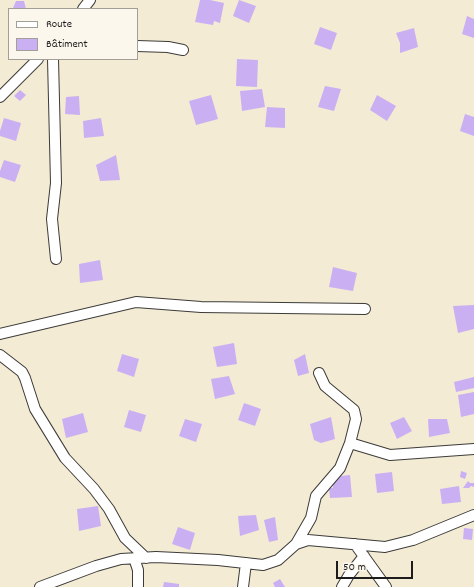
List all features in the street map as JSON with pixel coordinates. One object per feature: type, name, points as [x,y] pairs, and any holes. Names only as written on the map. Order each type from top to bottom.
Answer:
[{"type":"street","points":[[84,8],[90,0]]},
{"type":"street","points":[[138,46],[168,47],[183,50]]},
{"type":"street","points":[[0,97],[37,60]]},
{"type":"street","points":[[53,60],[56,183],[52,219],[56,259]]},
{"type":"street","points":[[0,334],[136,302],[201,307],[365,308]]},
{"type":"street","points":[[0,355],[22,372],[35,409],[65,458],[94,489],[109,509],[125,538],[151,557]]},
{"type":"street","points":[[40,587],[96,566],[121,559],[151,557],[218,560],[263,566],[278,560],[296,544],[311,518],[316,496],[340,468],[350,443],[356,419],[354,410],[325,386],[319,374]]},
{"type":"street","points":[[350,443],[390,455],[474,449]]},
{"type":"street","points":[[296,544],[308,540],[385,547],[413,540],[474,515]]},
{"type":"street","points":[[355,544],[386,587]]},
{"type":"street","points":[[342,587],[349,575],[364,556]]},
{"type":"street","points":[[138,570],[151,557]]},
{"type":"street","points":[[134,558],[138,570],[138,587]]},
{"type":"street","points":[[243,587],[246,563]]},
{"type":"building","points":[[200,0],[210,0],[224,3],[220,23],[214,21],[213,25],[195,22]]},
{"type":"building","points":[[239,0],[256,6],[249,23],[233,16]]},
{"type":"building","points":[[16,1],[24,1],[26,8],[13,8]]},
{"type":"building","points":[[467,16],[474,19],[474,38],[462,34]]},
{"type":"building","points":[[320,27],[337,33],[331,50],[314,44]]},
{"type":"building","points":[[414,28],[418,47],[400,53],[400,43],[396,33]]},
{"type":"building","points":[[237,59],[258,60],[257,87],[236,86]]},
{"type":"building","points":[[325,86],[341,89],[334,111],[318,107]]},
{"type":"building","points":[[262,89],[265,107],[242,111],[240,91]]},
{"type":"building","points":[[20,90],[26,95],[20,101],[14,96]]},
{"type":"building","points":[[211,95],[218,119],[196,125],[189,101]]},
{"type":"building","points":[[377,95],[396,106],[387,121],[370,110]]},
{"type":"building","points":[[79,96],[80,115],[65,114],[66,97]]},
{"type":"building","points":[[267,107],[285,108],[285,128],[265,127]]},
{"type":"building","points":[[465,114],[474,117],[474,136],[460,131]]},
{"type":"building","points":[[4,118],[21,123],[16,141],[0,136]]},
{"type":"building","points":[[101,118],[104,136],[84,138],[83,121]]},
{"type":"building","points":[[116,155],[120,180],[100,181],[96,165]]},
{"type":"building","points":[[4,160],[21,165],[15,182],[0,177],[0,171]]},
{"type":"building","points":[[100,260],[103,280],[80,283],[79,264]]},
{"type":"building","points":[[333,267],[357,273],[353,291],[329,287]]},
{"type":"building","points":[[474,305],[474,329],[458,333],[453,306]]},
{"type":"building","points":[[234,343],[237,364],[217,367],[213,347]]},
{"type":"building","points":[[122,354],[139,359],[134,377],[117,371]]},
{"type":"building","points":[[305,354],[309,373],[298,376],[294,360]]},
{"type":"building","points":[[229,376],[235,394],[215,399],[211,379]]},
{"type":"building","points":[[474,377],[474,388],[456,392],[454,382]]},
{"type":"building","points":[[474,392],[474,414],[461,417],[458,395]]},
{"type":"building","points":[[244,403],[261,409],[255,426],[238,420]]},
{"type":"building","points":[[129,410],[146,415],[141,432],[124,427]]},
{"type":"building","points":[[83,413],[88,432],[66,438],[62,419]]},
{"type":"building","points":[[331,417],[335,439],[321,443],[314,440],[310,424]]},
{"type":"building","points":[[404,417],[412,431],[397,439],[390,423]]},
{"type":"building","points":[[185,419],[202,424],[196,442],[179,436]]},
{"type":"building","points":[[428,419],[447,419],[450,433],[429,437]]},
{"type":"building","points":[[461,471],[467,473],[465,479],[460,477]]},
{"type":"building","points":[[392,472],[394,491],[377,493],[375,474]]},
{"type":"building","points":[[350,475],[352,497],[330,498],[329,488],[333,488],[332,477]]},
{"type":"building","points":[[468,481],[470,483],[474,483],[474,487],[471,486],[469,488],[463,488]]},
{"type":"building","points":[[459,486],[461,502],[442,504],[440,489]]},
{"type":"building","points":[[98,506],[101,526],[79,531],[77,509]]},
{"type":"building","points":[[256,515],[259,530],[240,536],[238,516]]},
{"type":"building","points":[[275,517],[278,540],[269,542],[264,520]]},
{"type":"building","points":[[178,527],[195,533],[190,550],[172,544]]},
{"type":"building","points":[[464,528],[473,529],[472,540],[463,539]]},
{"type":"building","points":[[280,579],[285,587],[275,587],[273,583]]},
{"type":"building","points":[[164,582],[179,584],[179,587],[163,587]]}]
